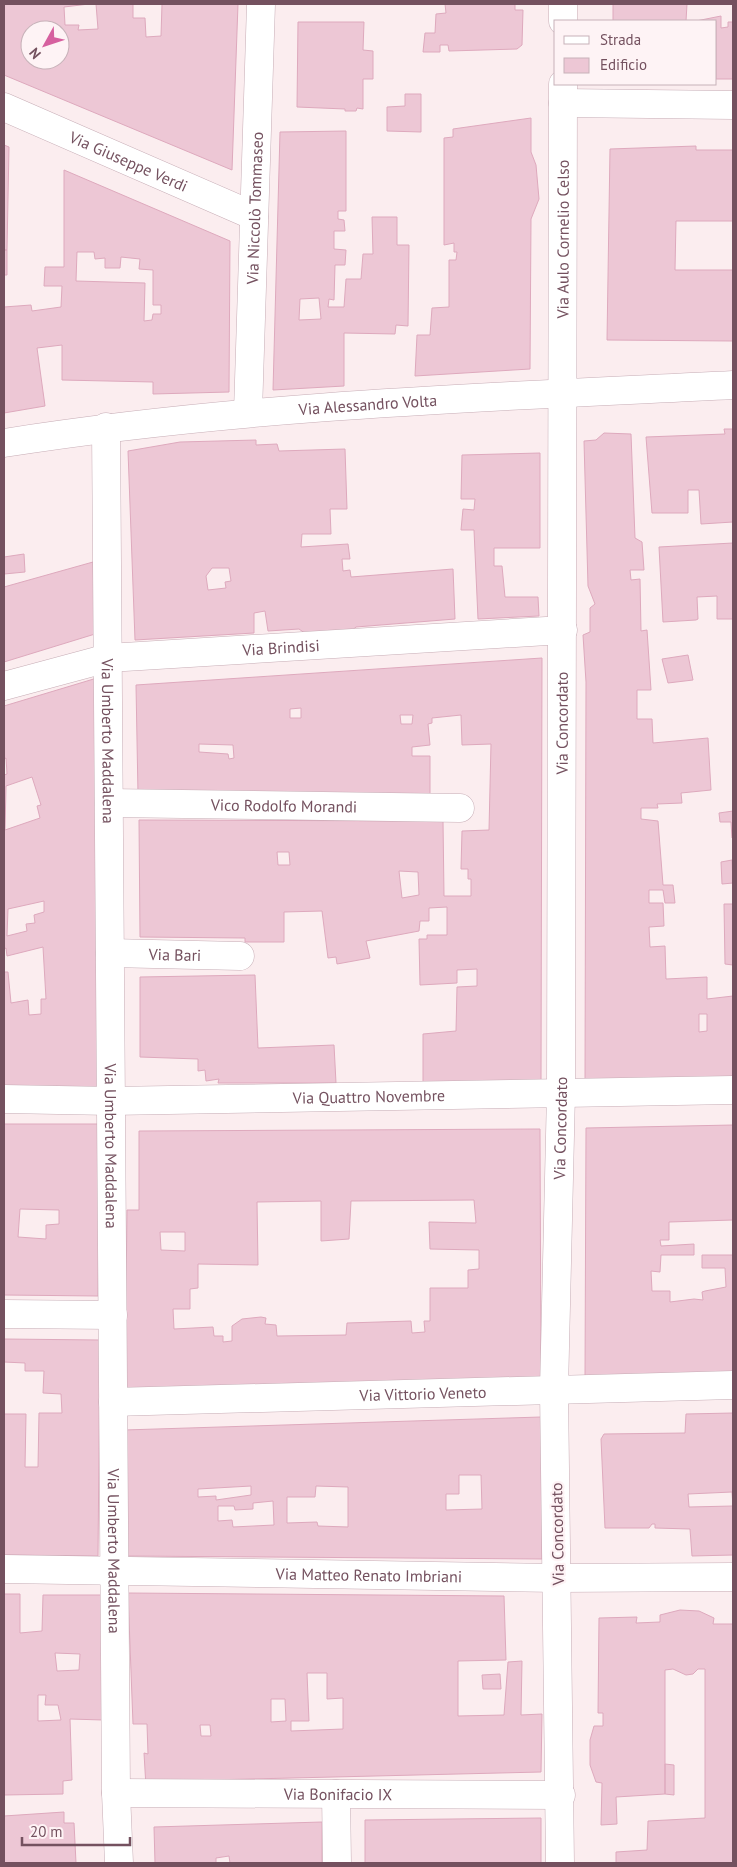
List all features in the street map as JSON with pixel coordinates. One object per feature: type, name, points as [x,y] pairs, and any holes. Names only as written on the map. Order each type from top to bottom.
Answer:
[{"type":"street","name":"Via Niccolò Tommaseo","points":[[248,412],[261,4]]},
{"type":"street","points":[[563,4],[563,20]]},
{"type":"street","points":[[563,94],[733,105]]},
{"type":"street","name":"Via Aulo Cornelio Celso","points":[[562,394],[563,94]]},
{"type":"street","name":"Via Giuseppe Verdi","points":[[4,107],[254,216]]},
{"type":"street","name":"Via Alessandro Volta","points":[[4,443],[106,427],[248,412],[733,385]]},
{"type":"street","name":"Via Concordato","points":[[560,1863],[561,1795],[554,1390],[561,1093],[562,394]]},
{"type":"street","name":"Via Umberto Maddalena","points":[[106,427],[116,1793],[120,1863]]},
{"type":"street","name":"Via Brindisi","points":[[4,686],[108,658],[563,630]]},
{"type":"street","name":"Vico Rodolfo Morandi","points":[[109,803],[460,808]]},
{"type":"street","name":"Via Bari","points":[[110,952],[240,956]]},
{"type":"street","name":"Via Quattro Novembre","points":[[4,1099],[111,1101],[733,1090]]},
{"type":"street","points":[[4,1314],[113,1315]]},
{"type":"street","name":"Via Vittorio Veneto","points":[[113,1402],[733,1386]]},
{"type":"street","name":"Via Matteo Renato Imbriani","points":[[4,1569],[557,1578],[733,1577]]},
{"type":"street","name":"Via Bonifacio IX","points":[[116,1793],[561,1795]]},
{"type":"street","points":[[336,1794],[337,1863]]},
{"type":"building","points":[[4,4],[89,4],[64,7],[65,20],[20,20],[20,70],[70,70],[70,25],[79,25],[78,30],[98,29],[96,4],[133,4],[133,18],[145,18],[146,37],[161,36],[162,4],[238,4],[232,170],[4,75]]},
{"type":"building","points":[[445,4],[515,4],[515,10],[523,10],[522,45],[517,49],[449,51],[448,45],[440,45],[440,52],[423,52],[425,33],[435,33],[436,14],[446,13]]},
{"type":"building","points":[[613,4],[687,4],[686,20],[613,20]]},
{"type":"building","points":[[721,16],[721,28],[728,27],[728,22],[733,22],[733,79],[717,79],[717,20],[701,20]]},
{"type":"building","points":[[298,22],[364,22],[363,50],[373,51],[373,79],[363,79],[363,109],[357,108],[356,111],[345,111],[345,109],[297,107]]},
{"type":"building","points":[[405,94],[421,94],[421,132],[387,131],[387,107],[405,106]]},
{"type":"building","points":[[531,118],[531,152],[536,165],[539,199],[531,219],[530,369],[415,376],[417,335],[430,335],[432,308],[449,307],[449,260],[456,260],[457,252],[454,252],[454,243],[444,245],[444,138],[453,137],[453,129]]},
{"type":"building","points":[[346,131],[346,211],[338,211],[338,219],[344,220],[345,231],[334,231],[334,249],[346,250],[345,265],[335,265],[334,300],[329,299],[328,307],[344,307],[346,279],[361,279],[363,254],[373,254],[372,217],[397,217],[397,245],[409,245],[408,326],[396,325],[395,334],[344,333],[344,386],[273,390],[280,132]],"holes":[[[319,298],[321,319],[299,320],[300,299]]]},
{"type":"building","points":[[4,145],[9,147],[7,250],[4,250]]},
{"type":"building","points":[[696,146],[696,150],[733,150],[733,221],[676,221],[675,270],[733,270],[733,341],[607,340],[610,149]]},
{"type":"building","points":[[64,170],[230,241],[229,392],[153,394],[153,382],[62,380],[62,345],[37,348],[45,406],[4,413],[4,307],[31,305],[32,311],[61,307],[62,286],[44,286],[45,267],[64,267]],"holes":[[[77,252],[94,252],[95,259],[105,258],[105,268],[120,268],[121,257],[140,259],[139,269],[153,270],[153,305],[161,305],[161,314],[153,314],[152,320],[144,321],[145,283],[76,281]]]},
{"type":"building","points":[[4,250],[7,250],[7,275],[4,275]]},
{"type":"building","points":[[724,429],[733,429],[733,522],[701,524],[699,490],[688,490],[688,513],[652,513],[646,437],[725,434]]},
{"type":"building","points":[[604,433],[631,434],[635,538],[642,542],[644,570],[630,570],[631,580],[640,579],[641,631],[647,630],[651,690],[637,690],[637,719],[652,719],[653,743],[708,738],[711,790],[681,793],[682,803],[657,804],[658,808],[641,808],[641,819],[658,821],[663,885],[673,885],[675,903],[665,903],[663,890],[649,890],[649,903],[663,903],[664,926],[649,927],[650,947],[665,946],[666,979],[707,977],[707,999],[733,996],[733,1081],[585,1083],[586,682],[583,635],[590,632],[590,608],[595,604],[588,586],[584,441],[596,440]],"holes":[[[699,1014],[707,1014],[707,1031],[699,1032]]]},
{"type":"building","points":[[256,440],[256,445],[277,444],[279,451],[345,449],[347,509],[330,509],[331,534],[302,534],[301,547],[348,544],[350,559],[342,559],[343,571],[350,570],[351,577],[453,569],[455,619],[356,627],[349,633],[306,634],[299,629],[268,631],[265,611],[254,613],[254,633],[135,640],[128,451],[180,442]],"holes":[[[212,568],[229,568],[231,581],[225,582],[226,588],[208,590],[206,576]]]},
{"type":"building","points":[[540,453],[540,548],[494,548],[494,566],[502,566],[505,597],[538,597],[539,616],[478,619],[474,530],[461,530],[463,509],[474,510],[475,499],[461,499],[462,455]]},
{"type":"building","points":[[733,543],[733,619],[717,619],[717,596],[697,597],[698,619],[696,620],[663,622],[659,547]]},
{"type":"building","points":[[24,554],[25,572],[4,574],[4,557]]},
{"type":"building","points":[[93,562],[95,634],[4,662],[4,587]]},
{"type":"building","points":[[688,655],[693,680],[668,683],[662,659]]},
{"type":"building","points":[[542,658],[541,1084],[423,1084],[423,1034],[456,1031],[457,987],[477,986],[477,969],[457,970],[457,983],[420,985],[419,939],[427,939],[427,935],[447,935],[447,907],[429,908],[429,921],[420,921],[419,931],[366,941],[370,958],[337,964],[336,957],[328,958],[322,911],[284,912],[284,942],[245,942],[245,938],[140,937],[139,820],[443,821],[444,896],[471,896],[471,879],[468,879],[468,869],[461,869],[462,831],[489,830],[491,744],[462,745],[461,715],[432,718],[432,723],[428,724],[430,745],[412,747],[412,756],[430,756],[430,794],[138,794],[136,685]],"holes":[[[301,708],[301,718],[290,718],[290,709]],[[400,715],[413,715],[412,724],[401,724]],[[199,744],[233,745],[234,758],[229,759],[228,754],[199,752]],[[277,852],[289,852],[290,865],[278,865]],[[399,871],[418,872],[419,895],[402,898]]]},
{"type":"building","points":[[97,678],[101,1091],[4,1090],[4,972],[8,972],[11,1003],[28,1000],[29,1015],[41,1014],[41,999],[46,999],[43,947],[7,956],[6,948],[4,949],[4,775],[7,774],[6,758],[4,759],[4,706]],"holes":[[[32,777],[41,805],[37,806],[40,818],[5,830],[6,786]],[[44,901],[44,912],[34,915],[35,923],[26,924],[27,931],[7,936],[8,909]]]},
{"type":"building","points":[[733,811],[732,838],[731,822],[720,822],[719,813]]},
{"type":"building","points":[[732,860],[733,883],[722,884],[721,862]]},
{"type":"building","points":[[724,904],[733,904],[733,965],[725,964]]},
{"type":"building","points":[[255,975],[258,1048],[334,1045],[336,1083],[218,1083],[219,1079],[206,1081],[205,1070],[198,1071],[198,1059],[140,1057],[140,977]]},
{"type":"building","points":[[4,1124],[100,1124],[98,1296],[4,1295]],"holes":[[[20,1209],[59,1210],[59,1224],[46,1225],[46,1239],[18,1237]]]},
{"type":"building","points":[[733,1125],[733,1220],[669,1222],[669,1240],[660,1240],[661,1246],[694,1244],[694,1255],[661,1255],[660,1272],[651,1271],[652,1291],[670,1291],[670,1302],[694,1299],[703,1300],[702,1292],[726,1287],[725,1268],[702,1268],[702,1255],[733,1255],[733,1374],[585,1377],[586,1128]]},
{"type":"building","points":[[540,1129],[541,1380],[125,1390],[127,1210],[139,1210],[139,1131]],"holes":[[[474,1200],[476,1223],[429,1222],[430,1249],[479,1250],[479,1269],[468,1270],[468,1288],[430,1288],[430,1321],[424,1321],[425,1332],[412,1333],[411,1321],[347,1323],[346,1335],[277,1336],[276,1325],[265,1324],[266,1318],[261,1317],[242,1319],[232,1326],[232,1341],[223,1342],[223,1336],[214,1336],[213,1327],[174,1329],[173,1309],[190,1309],[190,1289],[198,1288],[198,1264],[258,1265],[257,1202],[321,1201],[321,1241],[349,1239],[351,1201]],[[160,1232],[185,1232],[185,1251],[161,1250]]]},
{"type":"building","points":[[4,1339],[100,1340],[98,1556],[4,1555],[4,1414],[26,1414],[25,1467],[38,1467],[39,1413],[62,1413],[61,1394],[43,1393],[44,1371],[25,1371],[25,1363],[4,1362]]},
{"type":"building","points":[[733,1413],[733,1506],[733,1555],[692,1556],[690,1529],[655,1528],[655,1524],[652,1524],[649,1528],[605,1528],[601,1439],[604,1434],[685,1433],[686,1414]],"holes":[[[732,1492],[733,1506],[689,1507],[688,1494]]]},
{"type":"building","points":[[541,1417],[542,1559],[125,1556],[124,1430]],"holes":[[[459,1475],[481,1475],[482,1509],[446,1510],[446,1494],[459,1494]],[[251,1486],[251,1495],[216,1500],[216,1496],[198,1497],[198,1489]],[[316,1486],[348,1487],[348,1527],[318,1526],[317,1522],[287,1523],[287,1497],[315,1497]],[[273,1501],[274,1525],[233,1527],[232,1520],[218,1521],[218,1506],[234,1506],[235,1510],[253,1509],[253,1503]]]},
{"type":"building","points":[[128,1593],[504,1596],[506,1660],[458,1661],[458,1716],[504,1715],[508,1662],[522,1661],[521,1715],[542,1714],[541,1772],[168,1781],[146,1787],[144,1753],[148,1754],[147,1724],[133,1724]],"holes":[[[307,1673],[327,1673],[327,1699],[343,1698],[343,1729],[291,1731],[291,1721],[309,1721]],[[271,1699],[285,1699],[286,1721],[271,1722]],[[200,1725],[210,1725],[211,1736],[201,1736]]]},
{"type":"building","points":[[4,1594],[20,1594],[20,1633],[42,1631],[43,1595],[101,1595],[103,1720],[70,1719],[72,1780],[63,1781],[63,1794],[4,1795]],"holes":[[[55,1653],[80,1654],[79,1670],[57,1671]],[[38,1695],[46,1695],[45,1705],[58,1705],[61,1720],[38,1721]]]},
{"type":"building","points":[[680,1610],[699,1611],[714,1618],[713,1624],[733,1624],[733,1863],[616,1863],[616,1852],[647,1850],[648,1821],[705,1818],[705,1669],[698,1669],[693,1674],[686,1675],[673,1669],[665,1670],[665,1794],[616,1797],[617,1824],[601,1825],[602,1783],[596,1782],[590,1765],[590,1740],[594,1726],[603,1726],[603,1713],[598,1713],[599,1618],[637,1617],[636,1623],[660,1622],[660,1615]]},
{"type":"building","points":[[500,1674],[501,1689],[483,1689],[482,1675]]},
{"type":"building","points":[[665,1764],[674,1765],[674,1795],[665,1794]]},
{"type":"building","points":[[64,1812],[64,1823],[74,1823],[76,1863],[4,1863],[4,1816]]},
{"type":"building","points":[[541,1818],[541,1863],[365,1863],[365,1820]]},
{"type":"building","points":[[322,1822],[322,1863],[230,1863],[229,1856],[216,1858],[216,1863],[155,1863],[154,1827]]}]
